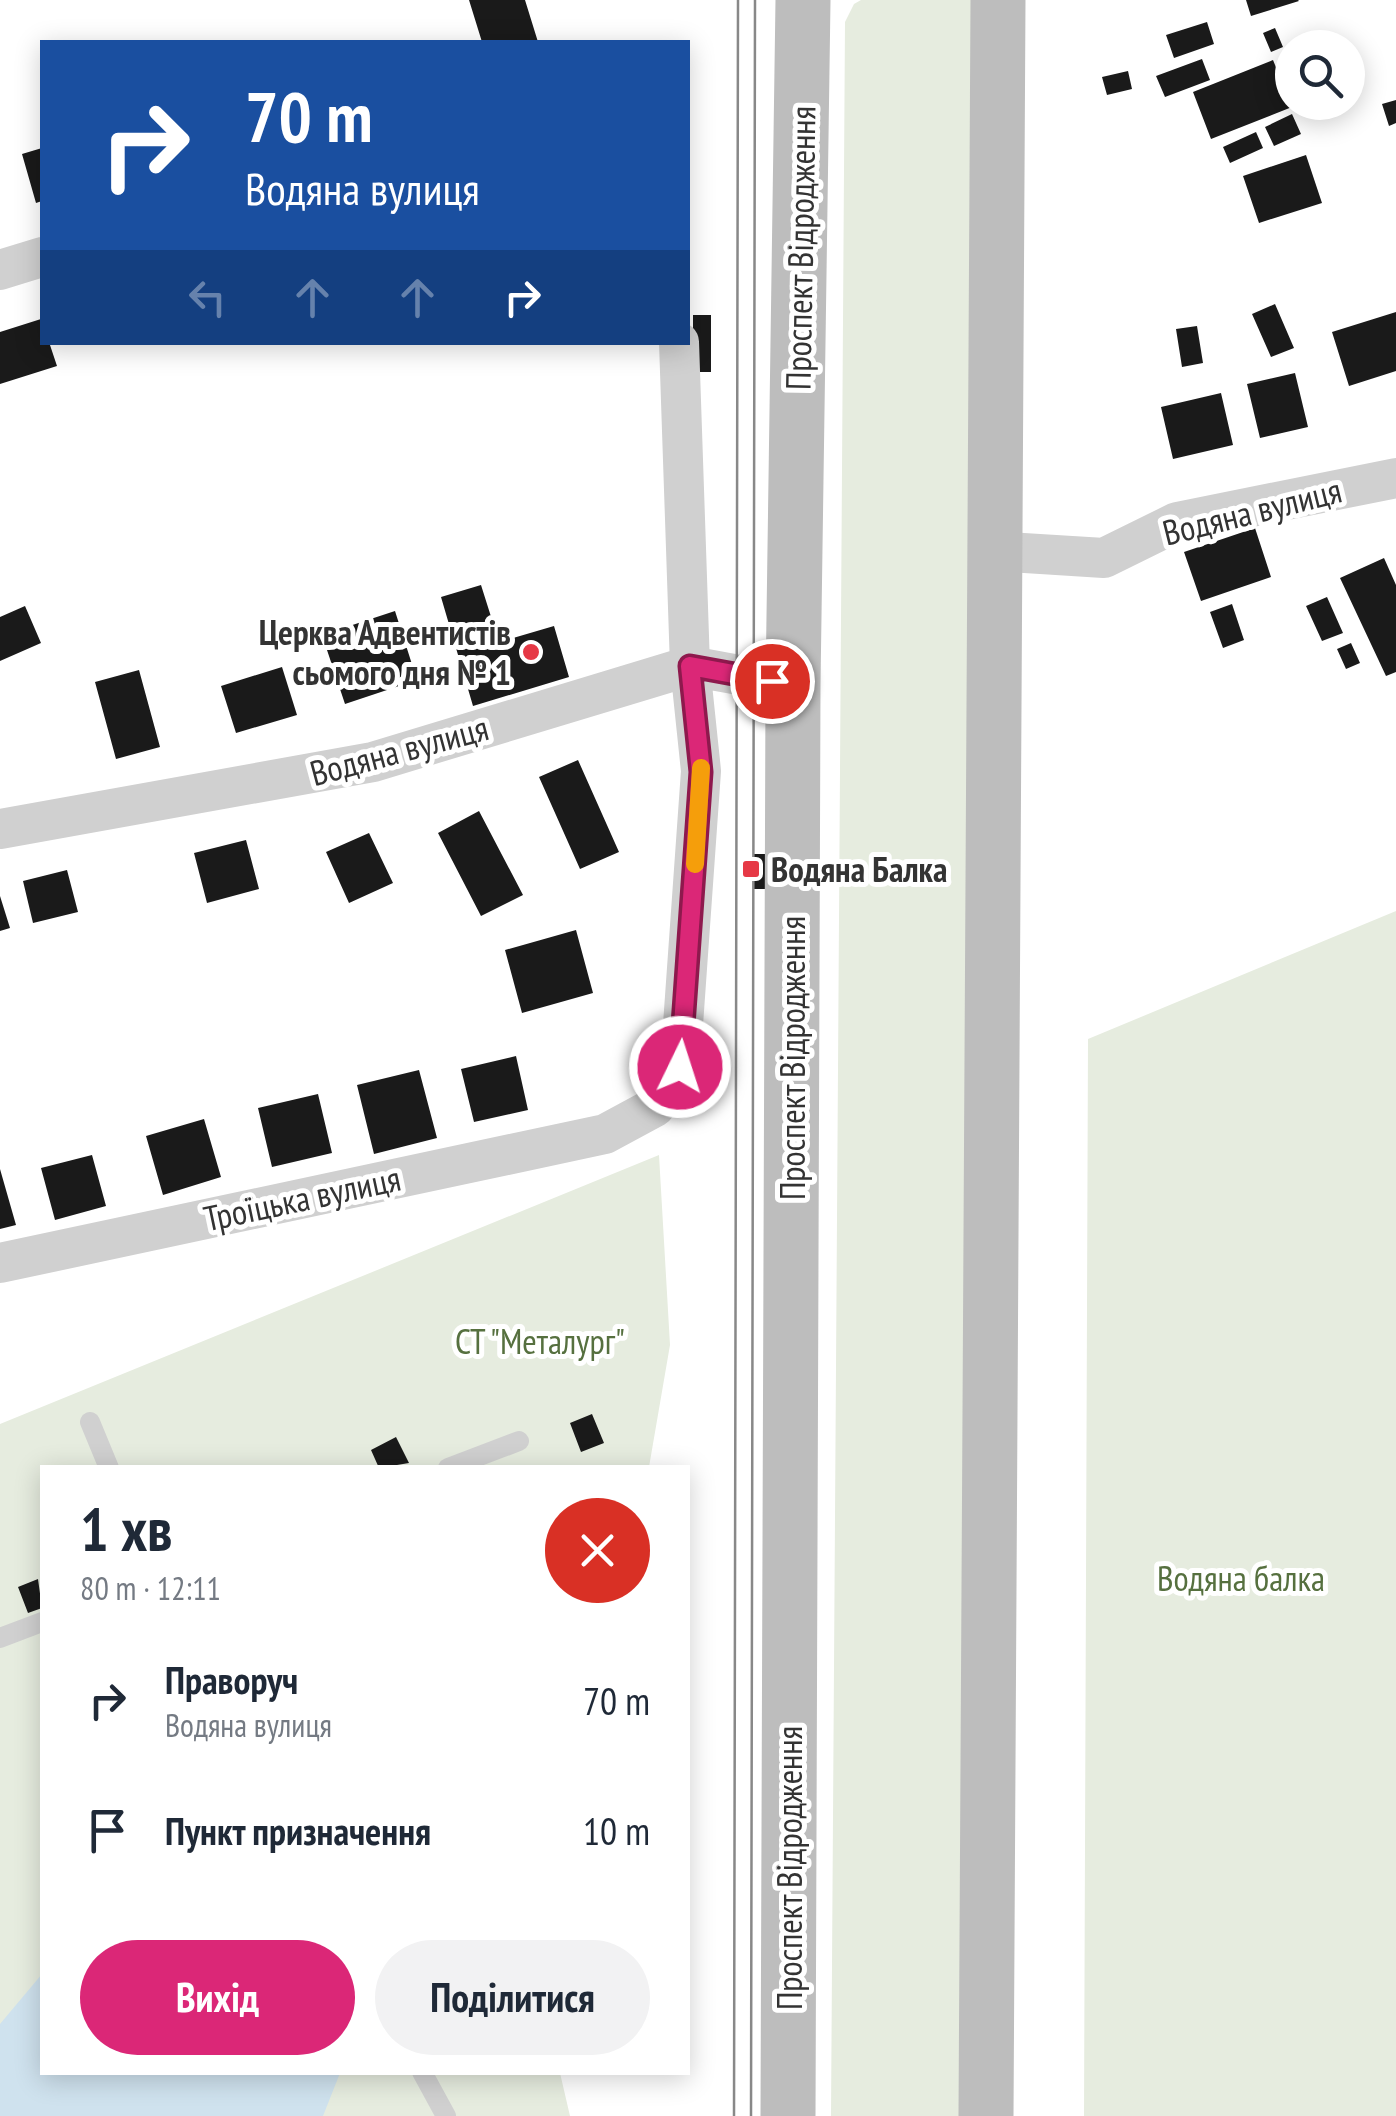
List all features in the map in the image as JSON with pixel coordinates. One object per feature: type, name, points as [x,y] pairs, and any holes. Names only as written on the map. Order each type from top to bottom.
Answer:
[{"type":"main road","name":"Проспект Відродження","points":[[788,2116],[793,685],[804,0]]},
{"type":"main road","points":[[986,2116],[998,0]]},
{"type":"street","points":[[0,270],[40,258]]},
{"type":"street","name":"Троїцька вулиця","points":[[0,1263],[605,1134],[655,1107],[680,1067],[701,772],[690,666],[679,345]]},
{"type":"street","name":"Водяна вулиця","points":[[992,551],[1104,558],[1177,522],[1396,478]]},
{"type":"street","name":"Водяна вулиця","points":[[0,829],[373,762],[690,666],[793,685]]},
{"type":"lane","points":[[90,1422],[108,1465]]},
{"type":"lane","points":[[456,1465],[518,1441]]},
{"type":"lane","points":[[0,1638],[40,1623]]},
{"type":"lane","points":[[424,2075],[446,2116]]},
{"type":"green space","points":[[861,0],[976,0],[967,2116],[831,2116],[845,22],[854,4]]},
{"type":"green space","name":"Водяна балка","points":[[1396,911],[1396,2116],[1084,2116],[1088,1039]]},
{"type":"green space","name":"СТ \"Металург\"","points":[[659,1155],[670,1345],[649,1465],[40,1465],[40,2075],[560,2075],[570,2116],[0,2116],[0,1424]]},
{"type":"water","points":[[40,1976],[40,2075],[339,2075],[323,2116],[0,2116],[0,2024]]},
{"type":"building","points":[[469,0],[525,0],[537,40],[481,40]]},
{"type":"building","points":[[1246,0],[1298,0],[1299,1],[1251,16]]},
{"type":"building","points":[[1207,22],[1214,44],[1174,58],[1166,35]]},
{"type":"building","points":[[1275,28],[1275,50],[1271,52],[1263,33]]},
{"type":"building","points":[[1202,59],[1210,80],[1165,97],[1156,76]]},
{"type":"building","points":[[1273,60],[1275,65],[1275,114],[1211,139],[1193,92]]},
{"type":"building","points":[[1128,71],[1132,89],[1107,95],[1102,77]]},
{"type":"building","points":[[1396,100],[1396,123],[1389,126],[1382,104]]},
{"type":"building","points":[[1280,120],[1295,120],[1301,134],[1274,146],[1265,127]]},
{"type":"building","points":[[1256,132],[1263,148],[1230,163],[1223,147]]},
{"type":"building","points":[[40,149],[40,202],[36,203],[22,154]]},
{"type":"building","points":[[1306,155],[1322,203],[1259,223],[1243,176]]},
{"type":"building","points":[[1275,304],[1294,348],[1271,357],[1252,314]]},
{"type":"building","points":[[1396,312],[1396,371],[1349,386],[1332,332]]},
{"type":"building","points":[[693,315],[711,315],[711,372],[693,372]]},
{"type":"building","points":[[40,319],[40,345],[50,345],[57,366],[0,384],[0,332]]},
{"type":"building","points":[[1197,326],[1203,363],[1182,367],[1176,329]]},
{"type":"building","points":[[1295,373],[1308,427],[1260,438],[1247,384]]},
{"type":"building","points":[[1221,393],[1233,445],[1173,459],[1161,407]]},
{"type":"building","points":[[1255,528],[1271,577],[1201,601],[1184,552]]},
{"type":"building","points":[[1384,558],[1396,585],[1396,672],[1386,676],[1340,578]]},
{"type":"building","points":[[481,585],[499,642],[554,626],[569,677],[473,706],[441,597]]},
{"type":"building","points":[[1327,597],[1343,633],[1322,641],[1306,606]]},
{"type":"building","points":[[1232,604],[1244,640],[1223,648],[1210,612]]},
{"type":"building","points":[[25,606],[41,643],[0,661],[0,617]]},
{"type":"building","points":[[395,611],[417,680],[345,704],[322,635]]},
{"type":"building","points":[[1351,643],[1360,663],[1346,669],[1337,649]]},
{"type":"building","points":[[282,667],[297,715],[236,733],[221,686]]},
{"type":"building","points":[[139,670],[160,747],[116,759],[95,682]]},
{"type":"building","points":[[578,760],[619,852],[580,869],[539,777]]},
{"type":"building","points":[[479,811],[523,895],[481,916],[438,833]]},
{"type":"building","points":[[369,833],[393,883],[349,903],[326,852]]},
{"type":"building","points":[[246,840],[259,889],[207,903],[194,853]]},
{"type":"building","points":[[754,854],[766,854],[766,889],[754,889]]},
{"type":"building","points":[[67,870],[78,912],[33,923],[23,881]]},
{"type":"building","points":[[0,896],[10,928],[0,931]]},
{"type":"building","points":[[576,930],[593,993],[522,1013],[505,950]]},
{"type":"building","points":[[516,1056],[528,1110],[474,1122],[461,1069]]},
{"type":"building","points":[[419,1070],[437,1138],[374,1154],[357,1085]]},
{"type":"building","points":[[318,1094],[332,1153],[272,1167],[258,1108]]},
{"type":"building","points":[[204,1119],[221,1177],[163,1195],[146,1136]]},
{"type":"building","points":[[92,1155],[106,1206],[55,1220],[41,1168]]},
{"type":"building","points":[[0,1169],[16,1225],[0,1229]]},
{"type":"building","points":[[592,1414],[604,1443],[581,1452],[570,1423]]},
{"type":"building","points":[[396,1437],[409,1463],[378,1465],[371,1450]]},
{"type":"building","points":[[38,1579],[40,1609],[28,1613],[18,1587]]},
{"type":"tram line","points":[[734,2116],[738,0]]},
{"type":"tram line","points":[[751,2116],[755,0]]},
{"type":"slow traffic","points":[[695,864],[701,768]]},
{"type":"place","name":"Церква Адвентистів сьомого дня № 1","points":[[531,652]]},
{"type":"place","name":"Водяна Балка","points":[[751,869]]},
{"type":"route","points":[[680,1067],[701,772],[690,666],[772,681]]}]
